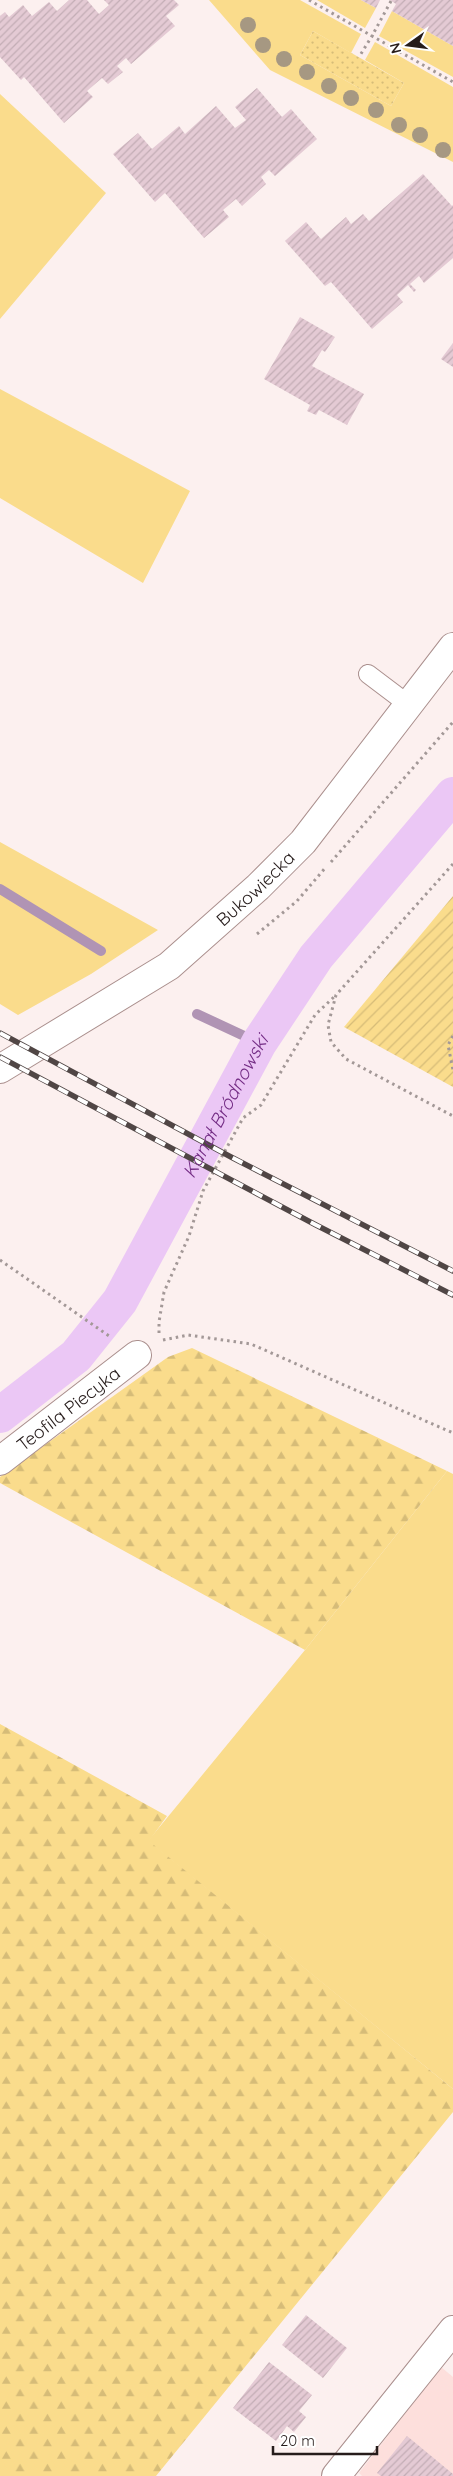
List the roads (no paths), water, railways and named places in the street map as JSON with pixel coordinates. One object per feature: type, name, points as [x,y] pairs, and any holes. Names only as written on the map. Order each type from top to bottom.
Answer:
[{"type":"street","name":"Bukowiecka","points":[[0,1069],[169,966],[258,887],[303,842],[453,647]]},
{"type":"street","name":"Teofila Piecyka","points":[[0,1461],[137,1355]]},
{"type":"street","points":[[336,2476],[453,2330]]},
{"type":"lane","points":[[368,674],[410,705]]},
{"type":"waterway","name":"Kanał Bródnowski","points":[[0,1415],[76,1356],[120,1301],[259,1043],[316,957],[453,795]]},
{"type":"waterway","points":[[0,889],[101,951]]},
{"type":"waterway","points":[[197,1014],[259,1043]]},
{"type":"railway","points":[[0,1033],[231,1157],[453,1271]]},
{"type":"railway","points":[[0,1057],[316,1225],[453,1295]]}]
